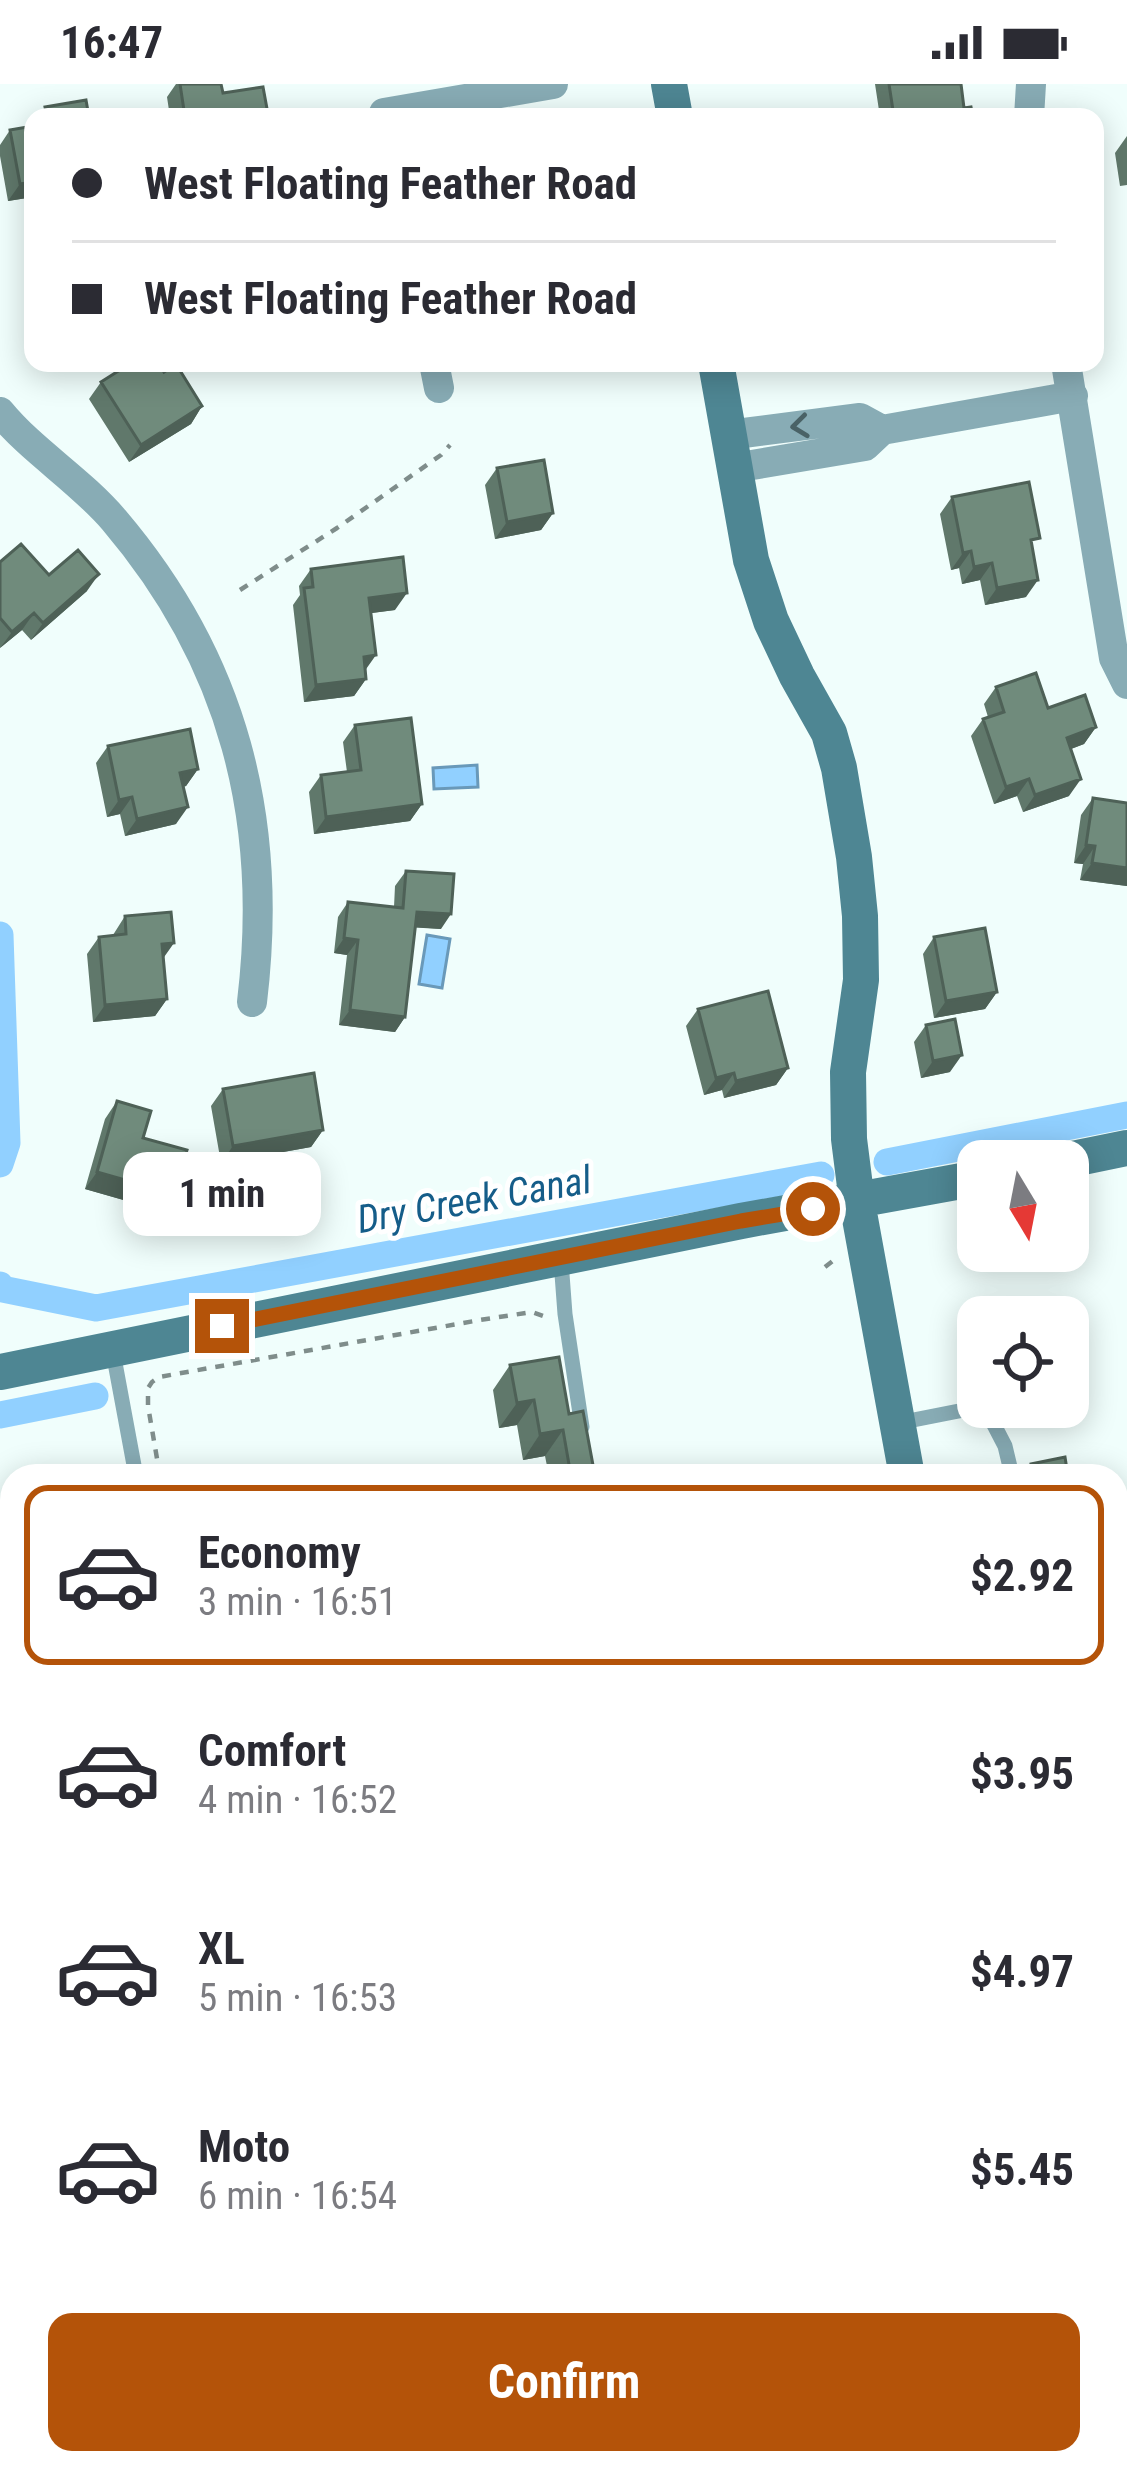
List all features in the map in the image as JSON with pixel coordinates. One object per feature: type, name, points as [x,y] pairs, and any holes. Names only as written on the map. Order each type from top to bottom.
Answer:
[{"type":"street","points":[[381,105],[553,84]]},
{"type":"street","points":[[718,372],[751,560],[771,621],[829,734],[839,768],[854,857],[861,980],[848,1072],[857,1202],[905,1464]]},
{"type":"street","points":[[1068,372],[1114,658],[1127,684]]},
{"type":"street","points":[[731,451],[860,418],[882,430],[1072,396]]},
{"type":"street","points":[[0,412],[110,516],[142,555],[201,651],[235,738],[256,838],[260,920],[252,1002]]},
{"type":"street","points":[[1089,1156],[1127,1148]]},
{"type":"street","points":[[0,1372],[741,1221],[957,1182]]},
{"type":"lane","points":[[561,1258],[586,1453]]},
{"type":"lane","points":[[112,1349],[134,1464]]},
{"type":"lane","points":[[898,1423],[970,1409],[991,1418],[1009,1464]]},
{"type":"path","points":[[240,590],[337,528],[450,445]]},
{"type":"path","points":[[158,1464],[147,1398],[159,1377],[532,1312],[555,1324]]},
{"type":"water","points":[[477,765],[478,787],[434,789],[433,768]]},
{"type":"water","points":[[427,935],[450,939],[442,988],[419,984]]},
{"type":"building","points":[[180,84],[221,84],[223,93],[263,87],[267,108],[184,108]]},
{"type":"building","points":[[889,84],[961,84],[964,108],[893,108]]},
{"type":"building","points":[[86,100],[87,108],[45,108]]},
{"type":"building","points":[[24,128],[24,183],[20,184],[10,130]]},
{"type":"building","points":[[117,372],[181,372],[202,406],[141,445],[101,382]]},
{"type":"building","points":[[544,460],[553,513],[507,522],[497,468]]},
{"type":"building","points":[[1029,482],[1040,538],[1031,540],[1038,580],[997,588],[992,563],[974,567],[971,551],[963,553],[952,497]]},
{"type":"building","points":[[21,544],[49,575],[78,550],[99,574],[43,623],[34,613],[12,632],[0,618],[0,562]]},
{"type":"building","points":[[403,557],[407,593],[369,598],[376,655],[364,657],[366,679],[316,685],[304,588],[313,587],[311,569]]},
{"type":"building","points":[[1036,673],[1048,708],[1085,695],[1096,727],[1067,738],[1081,779],[1035,795],[1029,779],[1006,787],[983,719],[1004,712],[996,687]]},
{"type":"building","points":[[411,718],[422,804],[326,817],[321,775],[361,770],[355,725]]},
{"type":"building","points":[[190,729],[198,769],[180,773],[188,807],[137,819],[132,797],[119,800],[108,746]]},
{"type":"building","points":[[1093,798],[1127,803],[1127,868],[1092,863],[1095,846],[1086,845]]},
{"type":"building","points":[[406,871],[454,874],[451,914],[417,912],[405,1017],[350,1010],[358,940],[344,938],[348,902],[403,908]]},
{"type":"building","points":[[171,912],[174,943],[162,944],[167,999],[105,1005],[99,937],[126,934],[125,916]]},
{"type":"building","points":[[985,928],[997,992],[946,1001],[934,937]]},
{"type":"building","points":[[768,991],[788,1068],[736,1081],[734,1073],[716,1078],[698,1009]]},
{"type":"building","points":[[955,1019],[962,1055],[933,1061],[926,1025]]},
{"type":"building","points":[[314,1073],[323,1130],[233,1146],[223,1089]]},
{"type":"building","points":[[117,1101],[151,1111],[143,1138],[187,1150],[174,1194],[97,1172]]},
{"type":"building","points":[[559,1357],[569,1414],[583,1411],[593,1464],[569,1464],[563,1430],[540,1434],[534,1400],[517,1403],[510,1365]]},
{"type":"building","points":[[1065,1457],[1066,1464],[1031,1464]]},
{"type":"waterway","name":"Dry Creek Canal","points":[[0,935],[7,1143],[0,1164]]},
{"type":"waterway","name":"Dry Creek Canal","points":[[887,1162],[1127,1115]]},
{"type":"waterway","name":"Dry Creek Canal","points":[[0,1285],[96,1308],[821,1175]]},
{"type":"waterway","points":[[0,1415],[95,1396]]},
{"type":"route","points":[[222,1326],[813,1209]]}]
